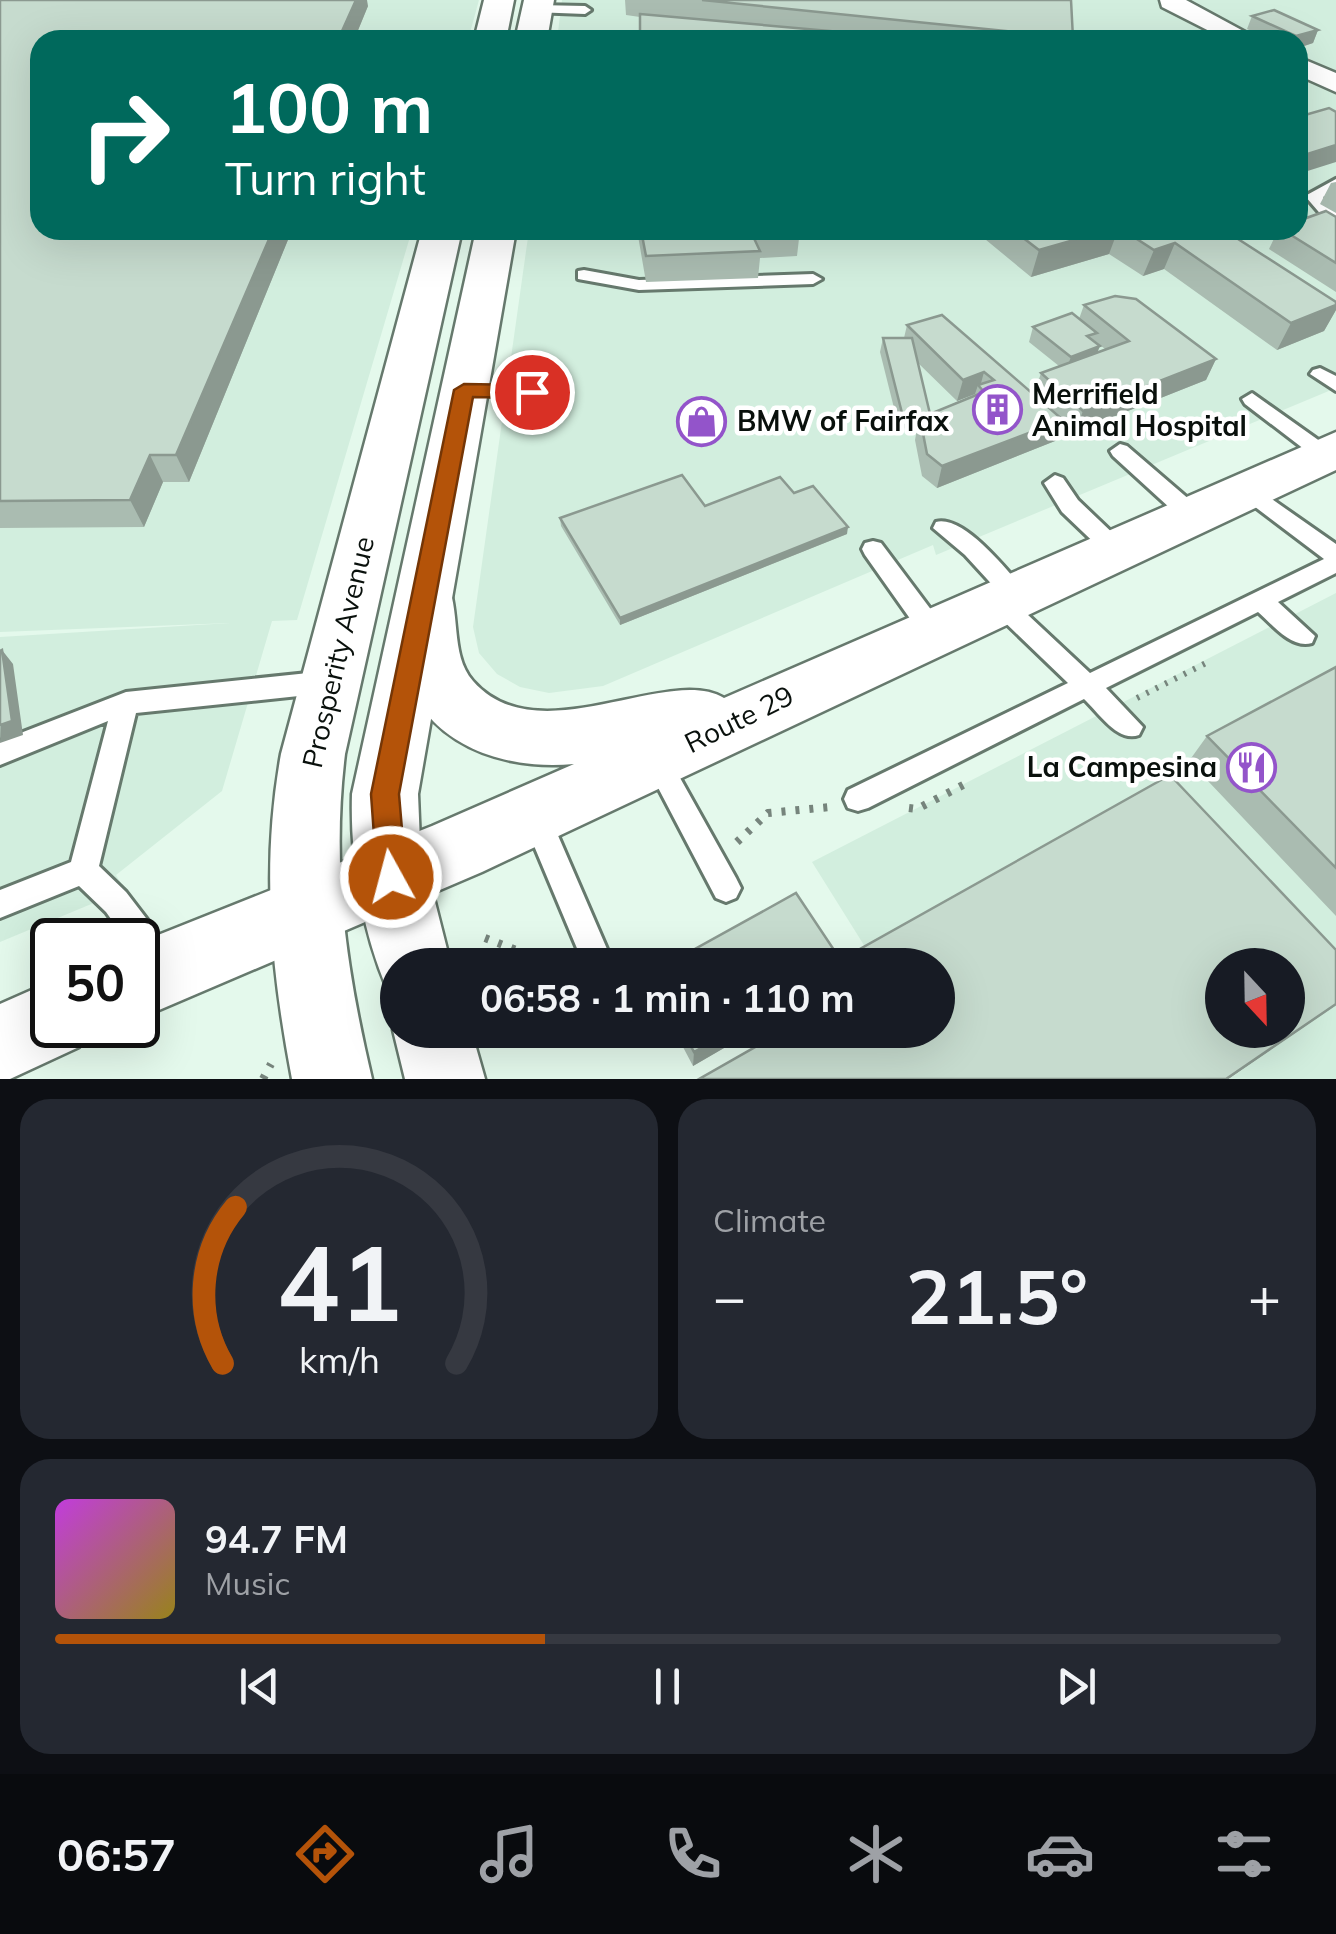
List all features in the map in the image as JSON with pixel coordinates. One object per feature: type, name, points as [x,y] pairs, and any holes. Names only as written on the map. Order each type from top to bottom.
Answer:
[{"type":"main road","points":[[492,30],[499,0]]},
{"type":"main road","name":"Prosperity Avenue","points":[[332,1079],[300,914],[300,822],[330,682],[440,240]]},
{"type":"main road","points":[[410,948],[391,877],[385,794],[494,240]]},
{"type":"main road","name":"Route 29","points":[[160,971],[391,877],[1330,451]]},
{"type":"main road","points":[[424,594],[425,650],[438,683],[460,711],[491,730],[546,739],[586,736],[777,700]]},
{"type":"main road","points":[[0,1044],[30,1030]]},
{"type":"main road","points":[[437,1048],[445,1079]]},
{"type":"street","points":[[1171,2],[1228,30]]},
{"type":"street","points":[[1308,71],[1336,84]]},
{"type":"lane","points":[[536,16],[585,10]]},
{"type":"lane","points":[[1336,184],[1314,196],[1336,222]]},
{"type":"lane","points":[[584,275],[639,285],[813,279]]},
{"type":"lane","points":[[464,390],[559,391]]},
{"type":"lane","points":[[1252,399],[1330,451]]},
{"type":"lane","points":[[1120,451],[1190,513]]},
{"type":"lane","points":[[1056,484],[1070,506],[1113,547]]},
{"type":"lane","points":[[859,798],[1335,564],[1246,488]]},
{"type":"lane","points":[[944,528],[973,549],[1005,596],[1130,726]]},
{"type":"lane","points":[[874,549],[932,630]]},
{"type":"lane","points":[[1262,602],[1303,636]]},
{"type":"lane","points":[[0,753],[126,703],[330,682]]},
{"type":"lane","points":[[84,871],[126,703]]},
{"type":"lane","points":[[656,759],[719,875]]},
{"type":"lane","points":[[534,813],[592,948]]},
{"type":"lane","points":[[0,904],[84,871]]},
{"type":"lane","points":[[84,871],[116,902],[124,918]]},
{"type":"path","points":[[719,875],[748,826],[766,812],[780,807],[830,806],[859,798]]},
{"type":"path","points":[[485,938],[511,948]]},
{"type":"shaded area","points":[[0,0],[479,0],[471,30],[30,30],[30,240],[409,240],[297,620],[272,621],[222,791],[116,875],[125,890],[58,918],[30,918],[30,930],[0,942],[0,637],[230,623],[0,632]]},
{"type":"shaded area","points":[[562,0],[1336,0],[1336,242],[1308,225],[1308,30],[558,30]]},
{"type":"shaded area","points":[[1308,234],[1336,246],[1336,388],[936,555],[933,545],[603,686],[549,693],[520,687],[497,674],[479,653],[473,627],[528,240],[1308,240]]},
{"type":"shaded area","points":[[1336,593],[1336,1079],[921,1079],[932,1048],[955,1048],[955,948],[866,948],[812,862]]},
{"type":"building","points":[[0,0],[356,0],[342,30],[30,30],[30,240],[269,240],[176,455],[150,455],[130,500],[0,501]]},
{"type":"building","points":[[702,0],[1071,0],[1073,30],[995,30]]},
{"type":"building","points":[[1274,10],[1318,30],[1283,30],[1252,16]]},
{"type":"building","points":[[640,14],[819,30],[640,30]]},
{"type":"building","points":[[1329,108],[1336,112],[1336,145],[1308,154],[1308,114]]},
{"type":"building","points":[[1326,211],[1336,217],[1336,263],[1299,240],[1308,240],[1308,217]]},
{"type":"building","points":[[643,240],[755,240],[760,251],[646,256]]},
{"type":"building","points":[[1026,240],[1074,240],[1039,250]]},
{"type":"building","points":[[1138,240],[1240,240],[1336,305],[1291,323],[1175,243],[1154,250]]},
{"type":"building","points":[[1115,296],[1136,299],[1216,359],[1083,411],[1041,373],[1129,341],[1084,305]]},
{"type":"building","points":[[1072,313],[1097,333],[1087,336],[1100,346],[1071,357],[1033,327]]},
{"type":"building","points":[[942,315],[1063,420],[942,466],[927,454],[920,418],[984,392],[978,385],[994,380],[984,372],[963,380],[907,325]]},
{"type":"building","points":[[883,338],[912,338],[930,414],[902,413]]},
{"type":"building","points":[[682,475],[705,506],[780,477],[794,493],[813,486],[848,527],[620,618],[560,518]]},
{"type":"building","points":[[0,651],[12,721],[0,725]]},
{"type":"building","points":[[1336,667],[1336,868],[1207,736]]},
{"type":"building","points":[[1170,775],[1336,950],[1336,1004],[1305,1025],[1305,948],[1205,948],[1205,1048],[1271,1048],[1226,1079],[699,1079],[753,1048],[955,1048],[955,948],[862,948]]},
{"type":"building","points":[[796,893],[833,948],[697,948]]},
{"type":"place","name":"Merrifield Animal Hospital","points":[[997,410]]},
{"type":"place","name":"BMW of Fairfax","points":[[702,421]]},
{"type":"place","name":"La Campesina","points":[[1252,767]]},
{"type":"route","points":[[391,877],[385,843],[385,794],[464,390],[532,392]]}]
